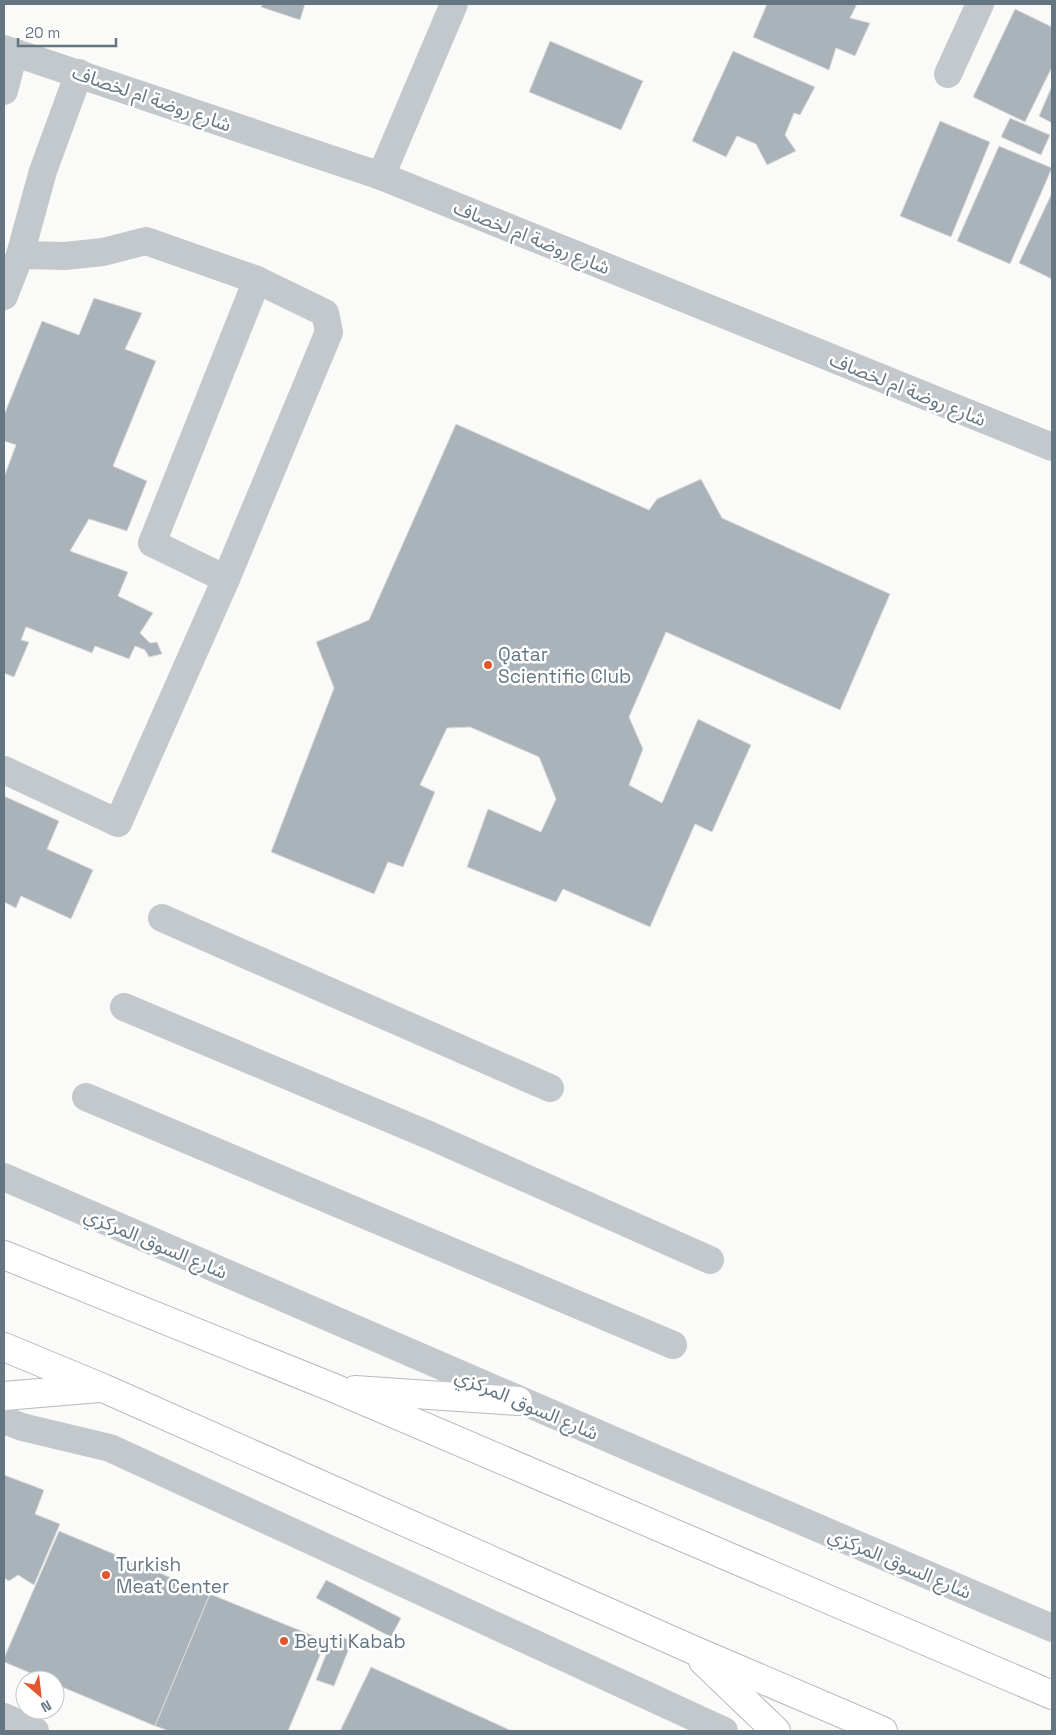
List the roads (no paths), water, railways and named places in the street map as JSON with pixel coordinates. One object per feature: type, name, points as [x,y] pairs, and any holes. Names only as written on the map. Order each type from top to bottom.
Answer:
[{"type":"main road","points":[[4,1255],[334,1388],[1052,1695]]},
{"type":"main road","points":[[4,1347],[103,1388],[692,1649],[883,1731]]},
{"type":"main road","points":[[4,1396],[103,1388]]},
{"type":"main road","points":[[334,1388],[518,1401]]},
{"type":"main road","points":[[692,1649],[776,1731]]},
{"type":"street","points":[[381,176],[454,4]]},
{"type":"street","points":[[948,74],[980,4]]},
{"type":"street","points":[[4,90],[9,51]]},
{"type":"street","name":"شارع روضة ام لخصاف","points":[[9,51],[381,176],[1052,447]]},
{"type":"street","points":[[4,296],[20,255],[43,171],[79,73]]},
{"type":"street","points":[[4,770],[118,823],[226,579],[329,332],[325,313],[257,280],[146,241],[103,252],[65,256],[20,255]]},
{"type":"street","points":[[226,579],[152,543],[257,280]]},
{"type":"street","points":[[162,918],[550,1088]]},
{"type":"street","points":[[124,1007],[431,1136],[710,1260]]},
{"type":"street","points":[[86,1097],[673,1346]]},
{"type":"street","name":"شارع السوق المركزي","points":[[4,1177],[518,1401],[689,1472],[1052,1628]]},
{"type":"street","points":[[4,1420],[22,1427],[110,1448],[724,1731]]},
{"type":"street","points":[[4,1717],[35,1731]]},
{"type":"place","name":"Qatar Scientific Club","points":[[488,665]]},
{"type":"place","name":"Turkish Meat Center","points":[[106,1575]]},
{"type":"place","name":"Beyti Kabab","points":[[284,1641]]}]
